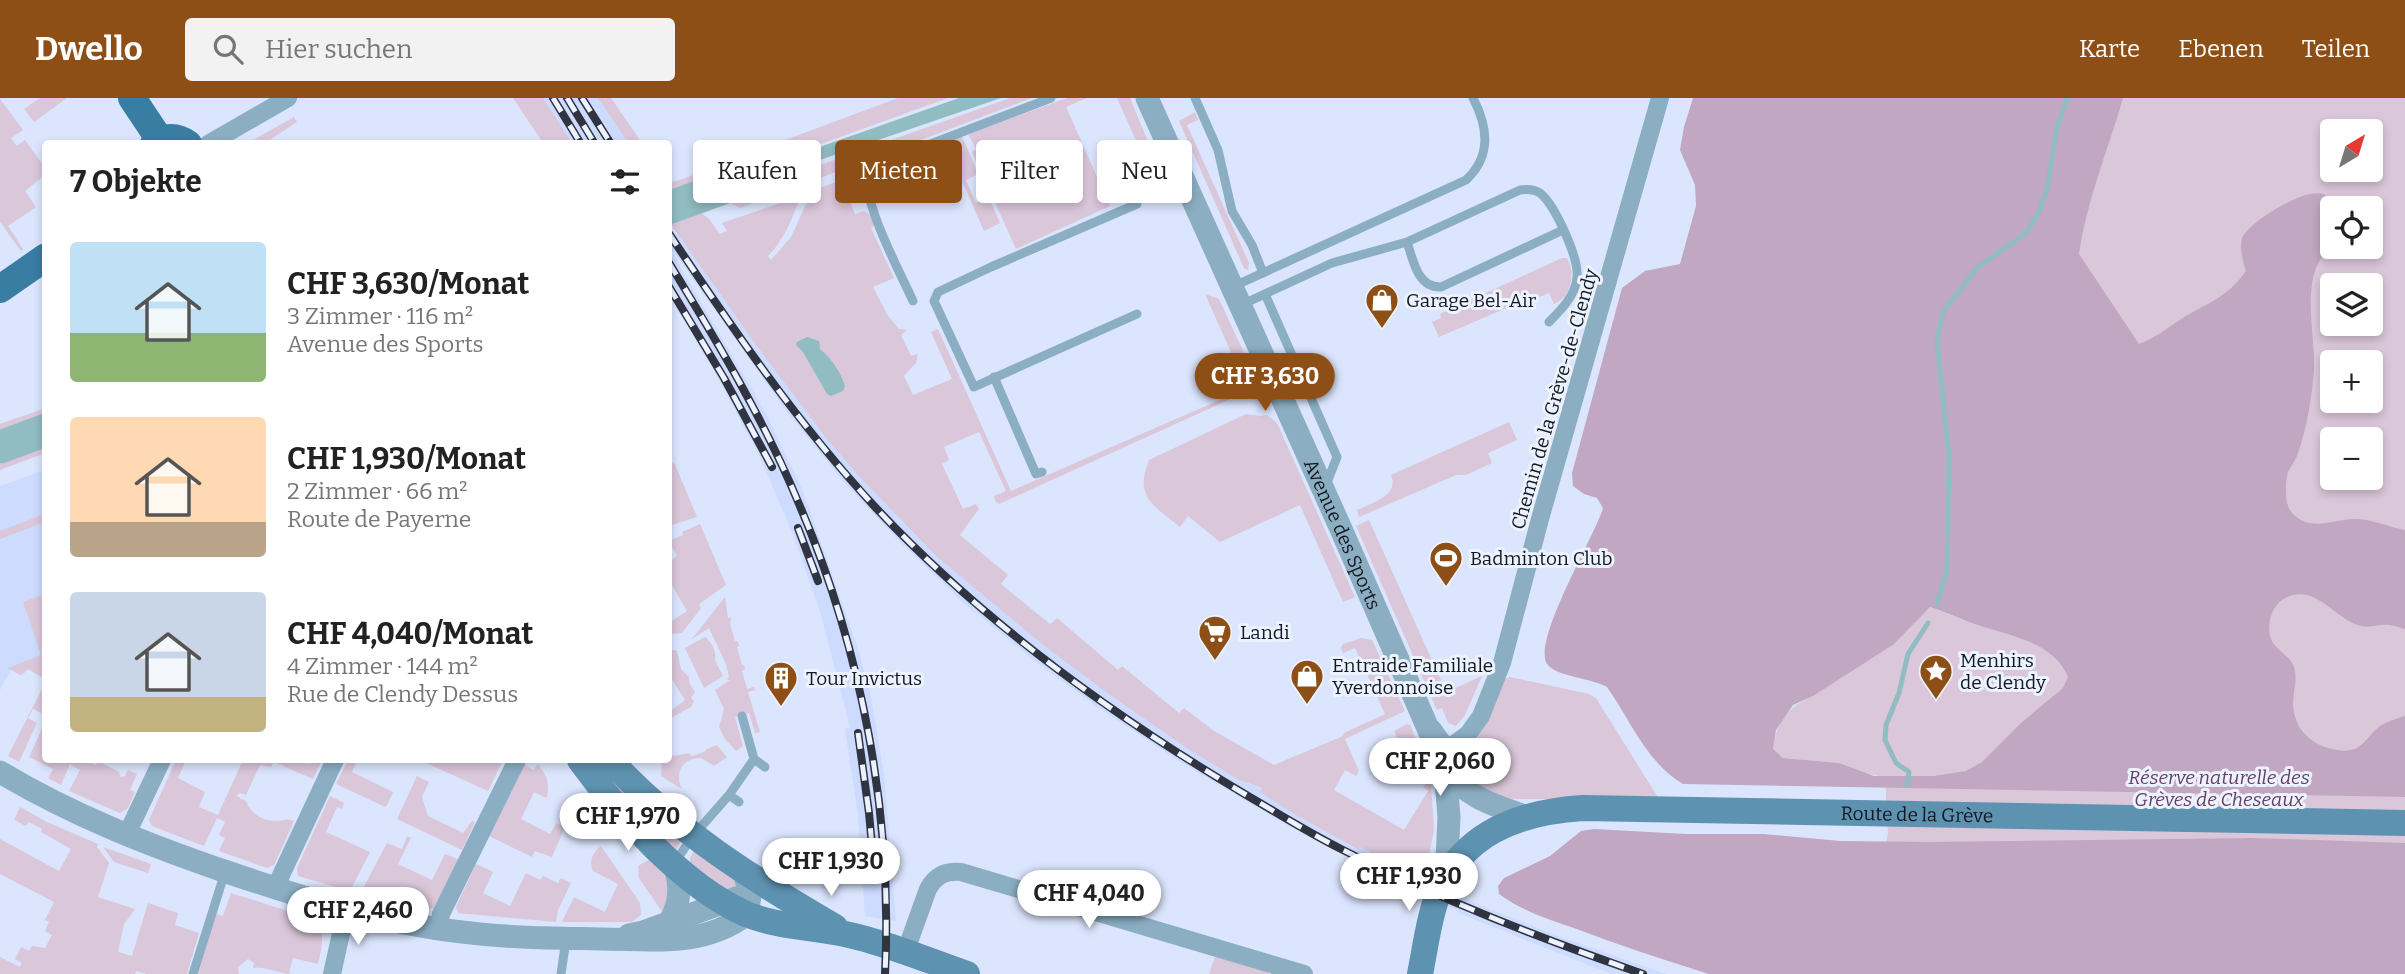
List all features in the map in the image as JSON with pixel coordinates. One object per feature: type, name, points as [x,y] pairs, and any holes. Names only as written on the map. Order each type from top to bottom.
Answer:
[{"type":"main road","points":[[132,98],[156,140]]},
{"type":"main road","points":[[0,289],[42,260]]},
{"type":"main road","points":[[582,763],[633,824],[692,881],[722,902],[747,894],[794,904],[847,934]]},
{"type":"main road","points":[[613,763],[693,836],[747,894],[781,924],[847,934],[905,953],[931,968],[967,974]]},
{"type":"main road","name":"Route de la Grève","points":[[1420,974],[1434,907],[1450,870],[1466,850],[1494,829],[1525,816],[1543,812],[1583,808],[2405,823]]},
{"type":"street","points":[[215,140],[288,98]]},
{"type":"street","name":"Avenue des Sports","points":[[1147,98],[1236,296],[1274,393],[1324,492],[1444,765],[1459,785],[1481,801],[1525,816]]},
{"type":"street","name":"Chemin de la Grève-de-Clendy","points":[[1458,742],[1481,716],[1502,663],[1529,548],[1660,98]]},
{"type":"street","points":[[1420,712],[1443,743],[1452,746],[1458,742]]},
{"type":"street","points":[[1458,742],[1451,766],[1459,785]]},
{"type":"street","points":[[126,836],[161,763]]},
{"type":"street","points":[[275,888],[334,763]]},
{"type":"street","points":[[438,928],[441,914],[516,763]]},
{"type":"street","points":[[1444,765],[1449,817],[1447,860],[1450,870]]},
{"type":"street","points":[[0,772],[56,803],[126,836],[346,911],[438,928],[532,938],[673,941],[707,935],[738,921],[747,894]]},
{"type":"street","points":[[670,921],[677,910],[680,894],[674,864]]},
{"type":"street","points":[[905,953],[933,880],[950,872],[961,872],[1304,974]]},
{"type":"street","points":[[607,939],[643,932],[722,902]]},
{"type":"street","points":[[332,974],[346,911]]},
{"type":"lane","points":[[913,301],[867,189],[868,170],[1051,98]]},
{"type":"lane","points":[[1195,98],[1218,150],[1232,211],[1252,245],[1263,273]]},
{"type":"lane","points":[[1236,296],[1263,273],[1466,180],[1484,153],[1486,141],[1483,117],[1473,98]]},
{"type":"lane","points":[[1236,296],[1265,294],[1332,263],[1406,242],[1520,190],[1529,189],[1539,192],[1547,201],[1575,260],[1577,276],[1574,290],[1549,322]]},
{"type":"lane","points":[[1137,204],[938,292],[934,301],[974,387],[1137,314]]},
{"type":"lane","points":[[1406,242],[1422,281],[1434,288],[1563,230]]},
{"type":"lane","points":[[1265,294],[1337,457],[1324,492]]},
{"type":"lane","points":[[994,377],[1036,474],[1042,472]]},
{"type":"lane","points":[[742,716],[754,759],[765,767]]},
{"type":"lane","points":[[674,864],[754,759]]},
{"type":"lane","points":[[729,795],[739,802]]},
{"type":"lane","points":[[193,974],[225,871]]},
{"type":"lane","points":[[561,972],[566,938]]},
{"type":"shaded area","points":[[523,98],[598,98],[626,140],[551,140]]},
{"type":"shaded area","points":[[959,98],[1001,98],[878,140],[840,140]]},
{"type":"shaded area","points":[[835,142],[835,155],[821,159],[821,147]]},
{"type":"shaded area","points":[[678,234],[759,349],[898,517],[936,556],[1043,645],[1110,695],[1188,749],[1239,780],[1262,789],[1261,792],[1290,811],[1358,850],[1360,847],[1424,879],[1421,892],[1364,866],[1179,761],[1032,659],[965,604],[901,543],[842,480],[787,412],[672,249],[672,236]]},
{"type":"shaded area","points":[[672,253],[765,412],[803,491],[858,649],[870,692],[884,774],[896,921],[865,916],[858,815],[845,729],[850,727],[821,615],[794,537],[760,457],[672,299]]},
{"type":"shaded area","points":[[807,337],[819,341],[820,349],[841,375],[845,386],[843,391],[831,396],[827,394],[803,352],[796,345]]},
{"type":"shaded area","points":[[42,471],[42,677],[28,669],[23,675],[11,670],[0,690],[0,486]]},
{"type":"shaded area","points":[[1452,894],[1566,939],[1666,974],[1611,974],[1461,914],[1448,903]]},
{"type":"green space","points":[[40,98],[67,98],[34,122],[24,109]]},
{"type":"green space","points":[[513,98],[543,98],[570,140],[541,140]]},
{"type":"green space","points":[[598,98],[611,98],[640,140],[626,140]]},
{"type":"green space","points":[[898,98],[948,98],[821,144],[821,140],[785,140]]},
{"type":"green space","points":[[1010,98],[1032,98],[921,140],[891,140]]},
{"type":"green space","points":[[1067,98],[1087,98],[1066,107],[1081,140],[976,140],[976,149],[968,134]]},
{"type":"green space","points":[[1117,98],[1130,98],[1147,140],[1136,140]]},
{"type":"green space","points":[[1693,98],[2123,98],[2092,195],[2079,254],[2139,344],[2216,299],[2239,280],[2246,271],[2241,251],[2242,238],[2256,222],[2298,198],[2311,194],[2325,196],[2320,196],[2321,259],[2312,286],[2312,390],[2301,443],[2288,472],[2286,499],[2292,513],[2313,524],[2359,519],[2405,530],[2405,629],[2392,625],[2358,625],[2322,602],[2303,594],[2282,600],[2274,608],[2269,632],[2273,643],[2294,667],[2294,713],[2301,729],[2312,741],[2328,748],[2352,750],[2380,726],[2405,716],[2405,797],[1683,784],[1670,775],[1649,753],[1607,687],[1558,672],[1547,664],[1545,652],[1556,611],[1603,508],[1597,498],[1584,494],[1573,486],[1572,473],[1622,288],[1645,271],[1680,264],[1696,206],[1695,185],[1680,150]],"holes":[[[1930,607],[2038,646],[2060,664],[2068,677],[2063,688],[2021,723],[1982,762],[1966,771],[1934,776],[1874,776],[1839,763],[1783,758],[1773,749],[1776,730],[1793,705],[1813,696],[1894,644]]]},
{"type":"green space","name":"Réserve naturelle des Grèves de Cheseaux","points":[[2080,98],[2405,98],[2405,974],[1853,974],[1888,834],[1885,777],[1858,772],[1839,763],[1783,758],[1773,749],[1777,730],[1785,716],[1796,705],[1813,696],[1930,607],[2023,639],[2049,652],[2060,662],[2067,675]]},
{"type":"green space","points":[[0,99],[23,130],[11,138],[17,146],[25,140],[42,164],[42,177],[25,191],[36,207],[8,226],[23,249],[21,251],[0,222]]},
{"type":"green space","points":[[1195,112],[1198,120],[1187,125],[1249,263],[1248,270],[1244,268],[1192,150],[1192,140],[1187,140],[1179,121]]},
{"type":"green space","points":[[294,117],[297,122],[270,140],[253,140]]},
{"type":"green space","points":[[962,136],[976,169],[976,175],[966,180],[976,203],[991,203],[1000,223],[984,231],[962,181],[962,140],[952,140]]},
{"type":"green space","points":[[1083,145],[1097,177],[1097,203],[1109,203],[1110,206],[1016,249],[995,203],[1083,203]]},
{"type":"green space","points":[[835,160],[835,172],[821,177],[821,165]]},
{"type":"green space","points":[[693,175],[693,190],[672,198],[672,182]]},
{"type":"green space","points":[[835,182],[835,203],[850,203],[855,214],[864,211],[873,217],[875,225],[871,228],[894,278],[873,287],[888,316],[899,329],[907,330],[901,335],[911,356],[918,354],[916,363],[904,376],[913,395],[952,379],[931,332],[938,329],[1011,491],[1247,388],[1205,294],[1219,299],[1256,379],[1246,392],[999,504],[994,496],[1006,491],[979,432],[944,447],[949,460],[942,464],[963,509],[976,504],[979,509],[960,535],[1008,575],[1001,584],[1050,624],[1057,618],[1118,670],[1122,666],[1179,713],[1184,708],[1214,731],[1274,765],[1343,736],[1344,733],[1385,714],[1355,648],[1343,653],[1341,648],[1343,644],[1361,638],[1372,640],[1405,711],[1345,739],[1359,771],[1356,776],[1345,770],[1334,790],[1404,830],[1428,791],[1423,787],[1427,782],[1431,785],[1434,830],[1424,879],[1360,847],[1359,850],[1289,811],[1260,792],[1262,788],[1239,780],[1188,749],[1043,645],[936,556],[827,439],[759,349],[672,222],[697,215],[699,211],[720,234],[727,231],[722,223],[781,203],[798,203],[784,235],[768,256],[771,260],[791,237],[807,203],[821,203],[821,188]]},
{"type":"green space","points":[[730,203],[753,203],[740,208]]},
{"type":"green space","points":[[1567,258],[1570,264],[1571,278],[1568,291],[1560,301],[1554,304],[1549,293],[1527,302],[1525,300],[1439,337],[1432,322],[1441,318],[1440,314]]},
{"type":"green space","points":[[42,409],[42,424],[0,439],[0,424]]},
{"type":"green space","points":[[1246,414],[1267,415],[1277,423],[1355,597],[1343,602],[1300,505],[1220,542],[1188,516],[1180,527],[1149,499],[1144,483],[1149,460]]},
{"type":"green space","points":[[1509,422],[1517,440],[1488,453],[1492,463],[1466,475],[1456,475],[1359,517],[1357,510],[1376,502],[1388,493],[1393,482],[1391,475]]},
{"type":"green space","points":[[42,439],[42,454],[0,470],[0,454]]},
{"type":"green space","points":[[674,462],[697,517],[672,525]]},
{"type":"green space","points":[[42,515],[42,523],[0,539],[0,531]]},
{"type":"green space","points":[[1369,520],[1444,687],[1451,690],[1482,676],[1465,715],[1456,726],[1448,723],[1442,708],[1437,710],[1356,526]]},
{"type":"green space","points":[[700,524],[726,585],[699,604],[701,608],[682,633],[672,634],[672,621],[687,611],[672,585],[672,560],[677,556],[672,540],[683,535],[682,532]]},
{"type":"green space","points":[[42,595],[42,677],[28,669],[20,675],[8,668],[41,655],[23,602]]},
{"type":"green space","points":[[725,597],[728,618],[731,618],[730,624],[735,641],[738,641],[737,647],[745,669],[742,671],[747,689],[754,687],[755,690],[748,692],[760,732],[755,733],[749,713],[735,717],[743,746],[736,751],[719,727],[724,709],[715,690],[730,680],[726,679],[729,677],[726,664],[709,628],[692,639]]},
{"type":"green space","points":[[705,637],[713,647],[715,660],[723,676],[704,688],[685,648]]},
{"type":"green space","points":[[672,650],[677,651],[681,669],[689,677],[695,692],[691,698],[694,701],[691,707],[672,717],[672,710],[685,700],[672,680]]},
{"type":"green space","points":[[1510,677],[1589,694],[1596,698],[1659,799],[1512,799],[1485,792],[1462,771],[1461,755],[1502,680]]},
{"type":"green space","points":[[42,689],[42,711],[41,713],[33,709],[28,718],[37,723],[19,762],[8,756]]},
{"type":"green space","points":[[1407,724],[1411,726],[1425,767],[1407,760],[1394,731]]},
{"type":"green space","points":[[42,729],[42,763],[102,763],[119,772],[121,777],[125,776],[128,770],[137,774],[130,790],[135,792],[128,808],[120,813],[69,791],[80,770],[70,764],[61,785],[48,778],[53,769],[29,757]]},
{"type":"green space","points":[[717,745],[727,757],[714,766],[701,758],[689,761],[679,772],[682,789],[661,776],[662,763],[672,763],[672,755],[689,753],[692,756]]},
{"type":"green space","points":[[175,763],[185,763],[178,778],[205,792],[199,807],[218,815],[242,763],[273,763],[271,767],[260,765],[246,795],[240,793],[236,796],[246,801],[252,811],[263,818],[294,821],[274,865],[267,868],[219,851],[225,838],[219,835],[225,822],[217,818],[204,846],[152,826],[149,820]]},
{"type":"green space","points":[[276,763],[321,763],[313,779]]},
{"type":"green space","points":[[346,763],[356,763],[352,772],[393,792],[385,807],[336,784]]},
{"type":"green space","points":[[426,763],[502,763],[488,791]]},
{"type":"green space","points":[[522,763],[533,770],[538,764],[546,776],[548,787],[547,798],[534,792],[521,819],[550,834],[556,823],[565,827],[552,857],[535,851],[532,857],[489,836]]},
{"type":"green space","points":[[591,763],[601,763],[681,841],[676,851]]},
{"type":"green space","points":[[417,776],[429,782],[422,797],[428,816],[463,833],[472,821],[475,822],[462,850],[397,819]]},
{"type":"green space","points":[[330,796],[344,803],[342,809],[337,807],[326,832],[370,852],[350,891],[298,876],[297,868]]},
{"type":"green space","points":[[20,807],[98,844],[97,847],[109,863],[98,897],[135,909],[124,924],[118,952],[132,956],[148,903],[178,913],[175,925],[199,933],[187,974],[146,974],[136,971],[135,974],[0,974],[0,957],[20,967],[22,963],[15,959],[21,947],[29,951],[32,946],[45,948],[52,935],[45,931],[49,922],[45,920],[54,902],[0,874],[0,839],[59,871],[71,849],[29,822],[26,826],[14,820]]},
{"type":"green space","points":[[1594,829],[1686,834],[1764,834],[1840,841],[2252,838],[2405,843],[2405,974],[1709,974],[1545,918],[1499,894],[1498,886],[1504,878],[1550,856],[1581,831]]},
{"type":"green space","points":[[407,836],[411,838],[398,864],[432,880],[445,854],[460,860],[434,909],[360,894],[387,843],[402,849]]},
{"type":"green space","points":[[601,846],[640,903],[641,915],[632,922],[562,922],[574,897],[605,912],[618,884],[593,871],[592,857]]},
{"type":"green space","points":[[103,847],[151,864],[148,873],[114,862]]},
{"type":"green space","points":[[695,849],[734,874],[740,888],[729,891],[690,863]]},
{"type":"green space","points":[[652,858],[674,883],[665,916],[639,878],[638,866]]},
{"type":"green space","points":[[476,864],[493,872],[483,893],[510,906],[526,873],[540,880],[543,876],[558,883],[561,878],[571,883],[558,910],[556,922],[458,913],[456,907]]},
{"type":"green space","points":[[231,893],[295,914],[316,925],[321,931],[322,939],[318,964],[293,958],[289,973],[292,974],[287,974],[253,968],[254,963],[248,959],[238,967],[239,974],[198,974],[214,919],[217,914],[223,916]]},
{"type":"green space","points":[[1215,957],[1270,970],[1268,974],[1209,974]]},
{"type":"waterway","points":[[1937,604],[1947,570],[1949,457],[1937,341],[1943,312],[1977,268],[2026,233],[2039,212],[2047,189],[2057,127],[2067,98]]},
{"type":"waterway","points":[[672,207],[693,199]]},
{"type":"waterway","points":[[0,447],[42,431]]},
{"type":"waterway","points":[[1907,785],[1909,772],[1896,763],[1885,740],[1886,725],[1899,693],[1908,654],[1928,623]]},
{"type":"railway","points":[[553,98],[579,140]]},
{"type":"railway","points":[[567,98],[593,140]]},
{"type":"railway","points":[[582,98],[608,140]]},
{"type":"railway","points":[[672,238],[767,374],[847,476],[917,550],[1006,629],[1052,665],[1148,733],[1329,843],[1452,901],[1643,974]]},
{"type":"railway","points":[[672,268],[771,441],[821,560],[840,617],[869,734],[878,794],[884,854],[885,974]]},
{"type":"railway","points":[[672,292],[724,378],[772,467]]},
{"type":"railway","points":[[798,528],[818,581]]},
{"type":"railway","points":[[858,733],[874,868]]},
{"type":"place","name":"Garage Bel-Air","points":[[1382,330]]},
{"type":"place","name":"Badminton Club","points":[[1446,588]]},
{"type":"place","name":"Landi","points":[[1215,662]]},
{"type":"place","name":"Menhirs de Clendy","points":[[1936,701]]},
{"type":"place","name":"Entraide Familiale Yverdonnoise","points":[[1307,706]]},
{"type":"place","name":"Tour Invictus","points":[[781,708]]}]
